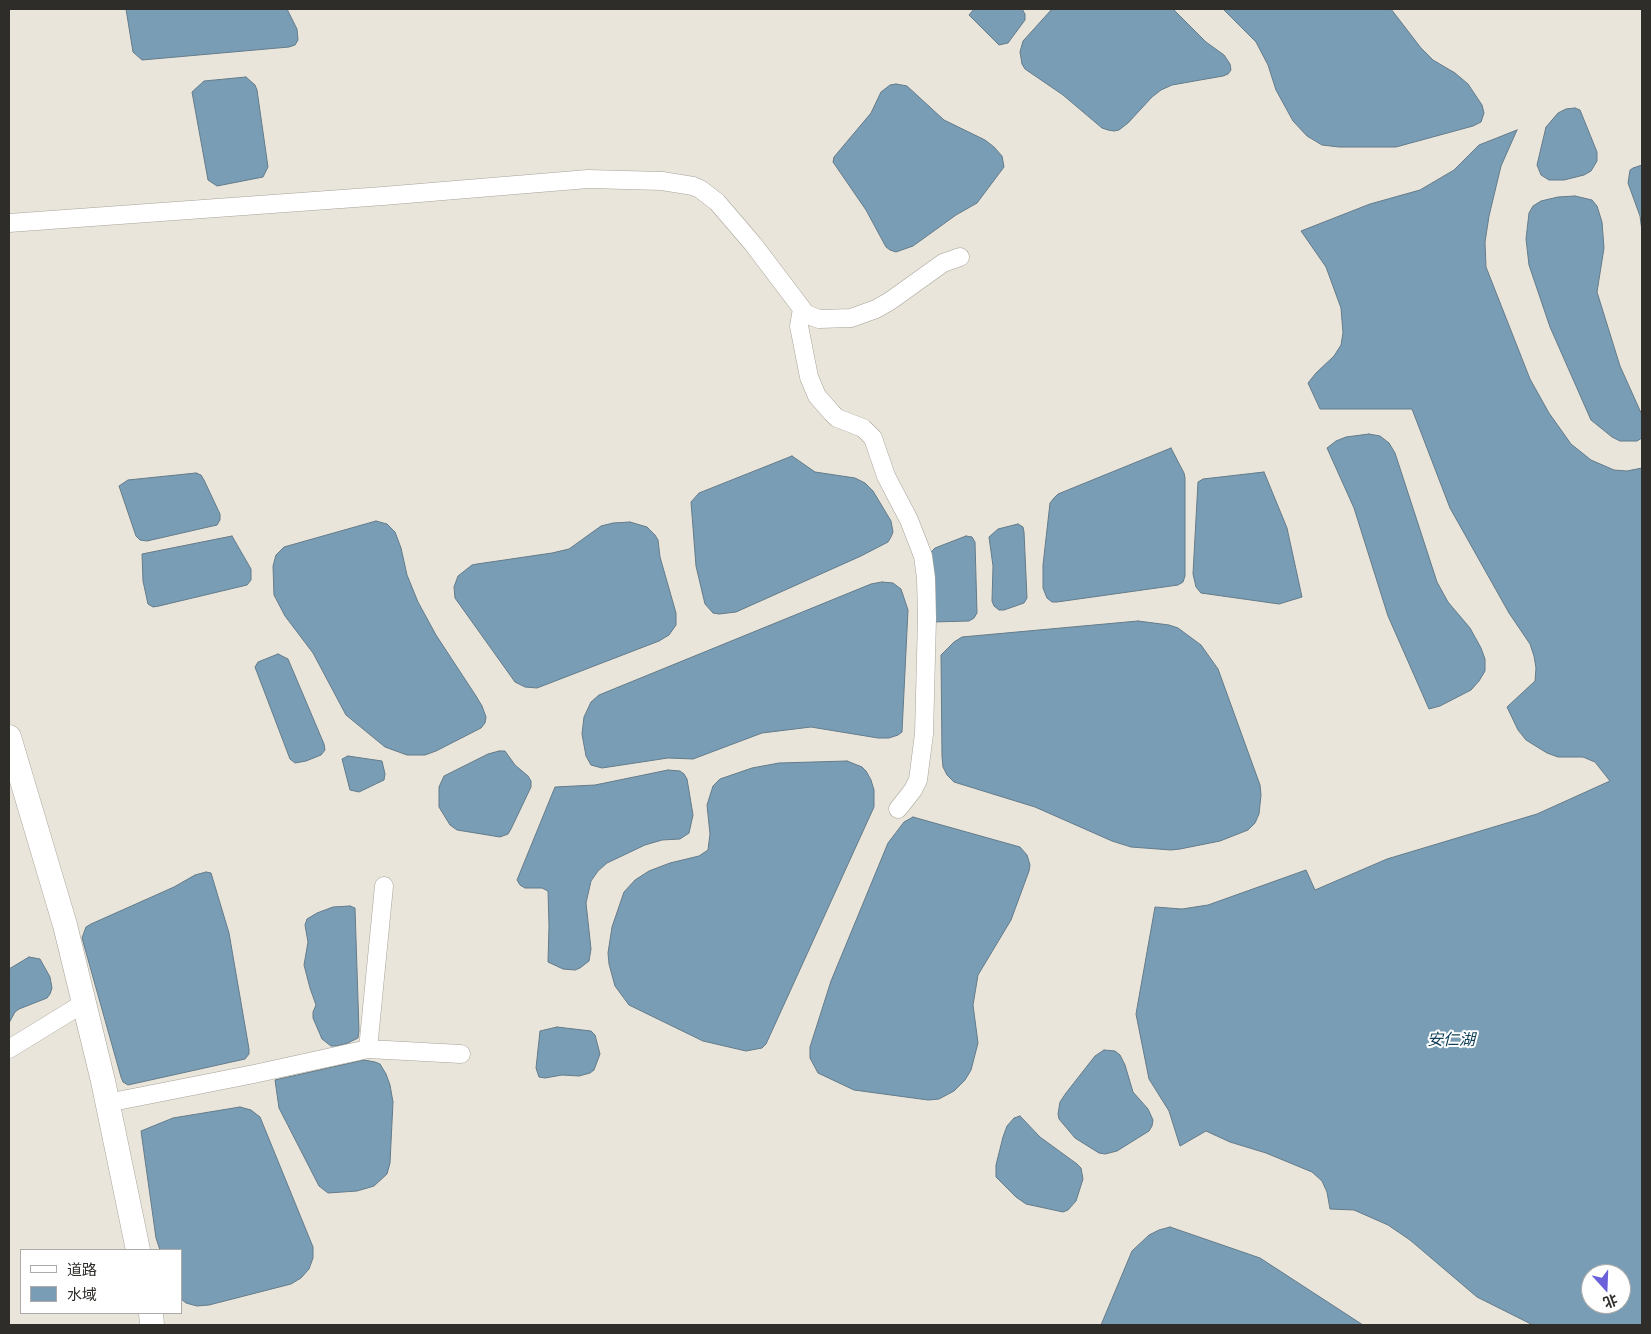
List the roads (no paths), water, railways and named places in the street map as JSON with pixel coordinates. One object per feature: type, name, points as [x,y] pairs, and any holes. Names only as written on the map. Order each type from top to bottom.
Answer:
[{"type":"street","points":[[9,223],[588,179],[662,181],[693,186],[700,189],[716,202],[753,244],[802,309],[812,318],[819,319],[851,318],[876,309],[943,263],[960,257]]},
{"type":"street","points":[[802,309],[799,326],[808,377],[817,396],[837,418],[863,428],[873,438],[886,476],[909,520],[923,556],[926,578],[927,618],[922,753],[918,780],[898,810]]},
{"type":"street","points":[[9,737],[65,925],[107,1102],[138,1249]]},
{"type":"street","points":[[368,1049],[384,886]]},
{"type":"street","points":[[9,1049],[84,1003]]},
{"type":"street","points":[[107,1102],[254,1074],[368,1049],[461,1054]]},
{"type":"water","points":[[126,9],[287,9],[297,29],[298,40],[295,45],[289,47],[142,60],[133,52]]},
{"type":"water","points":[[974,9],[1022,9],[1025,14],[1025,20],[1008,43],[999,45],[969,15]]},
{"type":"water","points":[[1052,9],[1173,9],[1206,42],[1224,55],[1230,64],[1231,70],[1223,76],[1172,85],[1152,97],[1119,130],[1114,131],[1102,128],[1063,95],[1025,69],[1022,64],[1020,52],[1023,41]]},
{"type":"water","points":[[1223,9],[1391,9],[1421,48],[1433,60],[1455,73],[1468,84],[1482,105],[1484,113],[1481,122],[1473,126],[1396,147],[1339,147],[1322,145],[1307,136],[1293,121],[1276,90],[1268,65],[1256,42]]},
{"type":"water","points":[[246,77],[255,85],[257,90],[268,167],[263,177],[217,186],[208,180],[192,92],[204,81]]},
{"type":"water","points":[[890,85],[907,86],[944,120],[985,140],[1002,156],[1004,167],[977,203],[956,215],[913,246],[896,252],[886,247],[866,210],[833,162],[834,157],[871,113],[881,92]]},
{"type":"water","points":[[1575,108],[1580,110],[1597,152],[1597,161],[1591,171],[1584,175],[1564,180],[1549,180],[1541,175],[1537,165],[1546,127],[1558,113],[1566,109]]},
{"type":"water","name":"安仁湖","points":[[1517,130],[1501,166],[1489,216],[1485,242],[1486,267],[1530,379],[1549,413],[1571,444],[1591,460],[1614,470],[1627,471],[1642,468],[1642,1325],[1533,1325],[1477,1297],[1410,1240],[1388,1225],[1354,1210],[1330,1209],[1327,1192],[1322,1181],[1312,1172],[1266,1153],[1230,1142],[1206,1131],[1180,1146],[1169,1111],[1149,1079],[1136,1014],[1155,907],[1182,909],[1208,905],[1306,870],[1315,890],[1387,859],[1537,814],[1610,781],[1595,762],[1583,757],[1558,757],[1547,753],[1526,740],[1518,730],[1507,707],[1535,681],[1536,668],[1534,656],[1530,644],[1509,613],[1450,508],[1412,409],[1320,409],[1308,383],[1334,356],[1341,345],[1343,333],[1341,308],[1326,267],[1301,231],[1370,204],[1420,190],[1454,170],[1479,145]]},
{"type":"water","points":[[1642,165],[1642,231],[1640,216],[1628,183],[1630,170]]},
{"type":"water","points":[[1575,196],[1592,200],[1597,206],[1602,222],[1604,248],[1597,292],[1620,366],[1642,415],[1642,438],[1637,441],[1620,441],[1591,420],[1550,327],[1529,265],[1526,239],[1529,213],[1533,206],[1541,201]]},
{"type":"water","points":[[1369,434],[1380,436],[1389,443],[1395,453],[1437,582],[1448,602],[1470,628],[1485,659],[1485,671],[1471,690],[1440,706],[1429,709],[1388,616],[1354,508],[1327,448],[1336,441],[1346,437]]},
{"type":"water","points":[[1171,448],[1185,478],[1185,576],[1183,582],[1178,585],[1052,602],[1047,598],[1043,588],[1043,565],[1050,503],[1058,494]]},
{"type":"water","points":[[792,456],[815,472],[855,478],[865,483],[873,491],[891,521],[893,532],[891,537],[888,542],[861,556],[736,612],[713,613],[705,604],[696,566],[691,502],[699,493]]},
{"type":"water","points":[[1264,472],[1287,528],[1302,597],[1279,604],[1201,593],[1196,587],[1193,574],[1198,482],[1203,479]]},
{"type":"water","points":[[196,473],[201,475],[204,480],[220,514],[220,520],[217,525],[147,541],[140,540],[136,536],[119,486],[128,480]]},
{"type":"water","points":[[376,521],[387,524],[395,532],[407,575],[418,602],[436,635],[482,706],[486,717],[485,723],[481,728],[425,755],[407,755],[385,747],[346,715],[313,653],[285,616],[274,595],[273,566],[276,555],[284,547]]},
{"type":"water","points":[[630,522],[647,527],[658,540],[660,557],[676,613],[676,625],[669,635],[659,641],[537,688],[525,687],[515,682],[455,598],[454,587],[458,576],[472,565],[569,549],[601,526]]},
{"type":"water","points":[[1018,524],[1023,527],[1024,532],[1027,598],[1024,603],[999,610],[992,601],[993,566],[989,537],[998,529]]},
{"type":"water","points":[[232,536],[251,569],[251,580],[247,585],[159,606],[153,607],[148,604],[143,581],[142,554]]},
{"type":"water","points":[[966,536],[972,537],[975,542],[977,613],[969,621],[933,622],[931,552],[935,548]]},
{"type":"water","points":[[893,583],[901,589],[908,610],[902,732],[898,735],[889,738],[878,738],[811,727],[762,733],[693,759],[668,758],[602,768],[591,765],[586,756],[582,734],[584,717],[591,702],[599,695],[871,584]]},
{"type":"water","points":[[1138,621],[1178,628],[1201,645],[1218,669],[1260,785],[1259,814],[1255,823],[1248,830],[1220,841],[1180,849],[1131,847],[1112,841],[1035,807],[954,782],[947,775],[943,767],[942,756],[941,655],[954,642],[962,637]]},
{"type":"water","points":[[278,654],[288,659],[324,744],[325,750],[321,755],[306,761],[295,763],[290,759],[255,667],[258,662]]},
{"type":"water","points":[[505,751],[515,765],[531,781],[531,787],[511,829],[508,834],[500,837],[457,830],[450,825],[439,807],[439,787],[444,776],[488,754]]},
{"type":"water","points":[[348,756],[382,761],[385,774],[384,780],[359,792],[350,790],[342,759]]},
{"type":"water","points":[[847,761],[862,767],[866,771],[874,790],[874,807],[766,1044],[762,1048],[746,1051],[703,1041],[629,1005],[615,986],[608,953],[612,927],[624,892],[635,880],[649,871],[670,863],[699,856],[708,850],[710,834],[707,805],[713,786],[720,779],[752,768],[779,763]]},
{"type":"water","points":[[668,770],[680,771],[687,779],[693,815],[689,833],[680,839],[662,840],[645,845],[607,863],[598,871],[591,881],[586,903],[591,949],[589,961],[575,970],[563,969],[548,962],[548,891],[542,888],[525,888],[517,880],[555,787],[595,785]]},
{"type":"water","points":[[913,817],[1020,847],[1027,855],[1030,865],[1011,920],[978,975],[973,1005],[978,1043],[971,1070],[965,1080],[954,1091],[939,1099],[928,1100],[854,1090],[818,1073],[810,1058],[810,1047],[831,981],[888,843],[904,822]]},
{"type":"water","points":[[206,872],[211,873],[229,933],[249,1054],[245,1059],[128,1085],[123,1082],[121,1077],[82,938],[86,927],[174,887],[195,875]]},
{"type":"water","points":[[350,906],[355,908],[359,1031],[358,1038],[348,1043],[331,1046],[322,1039],[313,1018],[316,1005],[304,965],[308,942],[305,925],[307,919],[317,913],[333,907]]},
{"type":"water","points":[[29,957],[40,959],[50,977],[52,988],[47,998],[15,1012],[9,1023],[9,969]]},
{"type":"water","points":[[557,1027],[591,1031],[595,1035],[600,1054],[594,1070],[579,1076],[539,1077],[536,1068],[540,1031]]},
{"type":"water","points":[[1104,1050],[1115,1051],[1120,1055],[1133,1092],[1148,1109],[1153,1120],[1149,1131],[1117,1151],[1105,1154],[1099,1153],[1075,1138],[1059,1119],[1058,1114],[1060,1102],[1066,1093],[1095,1056]]},
{"type":"water","points":[[364,1060],[380,1064],[390,1085],[393,1102],[390,1163],[387,1174],[374,1186],[357,1191],[328,1193],[319,1186],[279,1108],[275,1080]]},
{"type":"water","points":[[240,1107],[251,1110],[260,1117],[313,1247],[313,1258],[309,1269],[301,1278],[291,1284],[209,1305],[197,1306],[182,1300],[182,1249],[160,1249],[156,1238],[141,1131],[173,1118]]},
{"type":"water","points":[[1020,1116],[1040,1137],[1081,1168],[1083,1179],[1076,1201],[1068,1210],[1063,1212],[1026,1204],[996,1177],[996,1165],[1007,1126],[1014,1118]]},
{"type":"water","points":[[1170,1227],[1260,1258],[1363,1325],[1101,1325],[1132,1251],[1149,1235]]}]
